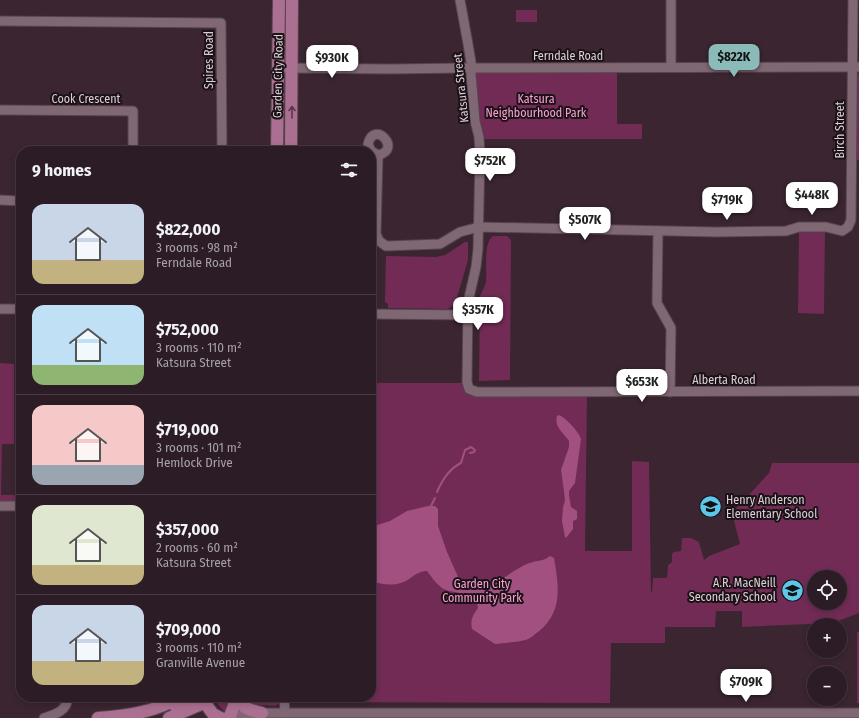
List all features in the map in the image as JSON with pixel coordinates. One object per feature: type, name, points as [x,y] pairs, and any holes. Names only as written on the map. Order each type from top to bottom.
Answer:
[{"type":"main road","name":"Garden City Road","points":[[277,146],[279,0]]},
{"type":"main road","name":"Garden City Road","points":[[292,0],[292,146]]},
{"type":"main road","points":[[98,718],[141,712],[169,702]]},
{"type":"main road","points":[[141,712],[152,714],[181,702]]},
{"type":"main road","points":[[169,718],[199,702]]},
{"type":"main road","points":[[208,702],[213,714],[224,718],[235,702]]},
{"type":"main road","points":[[239,702],[245,708],[262,713]]},
{"type":"street","name":"Katsura Street","points":[[460,0],[472,68],[471,74],[475,121],[479,137],[480,154],[479,227],[476,266],[469,293],[467,315],[467,382],[469,389]]},
{"type":"street","points":[[671,67],[672,0]]},
{"type":"street","name":"Birch Street","points":[[658,231],[786,231],[799,227],[826,227],[842,231],[848,227],[851,220],[856,68],[852,0]]},
{"type":"street","name":"Spires Road","points":[[0,21],[221,23],[222,146]]},
{"type":"street","name":"Ferndale Road","points":[[278,68],[856,68]]},
{"type":"street","name":"Cook Crescent","points":[[0,110],[133,111],[133,146]]},
{"type":"street","points":[[0,200],[16,201]]},
{"type":"street","points":[[376,234],[379,241],[386,246],[440,244],[460,232],[479,227],[658,231],[657,303],[671,328],[670,392]]},
{"type":"street","points":[[0,309],[16,309]]},
{"type":"street","points":[[376,314],[467,315]]},
{"type":"street","name":"Alberta Road","points":[[469,389],[477,392],[859,391]]},
{"type":"street","points":[[0,506],[16,506]]},
{"type":"street","points":[[44,718],[63,710],[67,702]]},
{"type":"street","points":[[284,702],[284,713]]},
{"type":"street","points":[[224,718],[262,713],[428,716],[838,716],[859,713]]},
{"type":"green space","points":[[516,10],[537,10],[537,22],[516,22]]},
{"type":"green space","name":"Katsura Neighbourhood Park","points":[[476,73],[617,73],[617,124],[642,124],[642,139],[482,139],[474,77]]},
{"type":"green space","points":[[859,73],[859,160],[854,160],[856,78]]},
{"type":"green space","points":[[799,230],[825,230],[824,314],[798,313]]},
{"type":"green space","points":[[493,236],[507,236],[511,240],[510,380],[479,381],[480,296],[486,281],[486,257],[488,244]]},
{"type":"green space","points":[[465,242],[468,242],[468,260],[455,304],[448,309],[388,308],[388,304],[385,302],[386,256],[436,257],[445,255]]},
{"type":"green space","points":[[0,363],[14,364],[14,444],[2,444],[1,495],[16,495],[16,501],[0,501]]},
{"type":"green space","name":"Garden City Community Park","points":[[376,383],[462,383],[467,394],[472,396],[587,396],[585,551],[632,551],[632,461],[649,462],[651,592],[653,578],[667,578],[668,565],[672,562],[672,554],[674,552],[681,551],[682,538],[691,538],[699,542],[704,560],[709,556],[740,544],[732,513],[769,473],[772,463],[859,463],[859,613],[846,618],[807,618],[807,624],[742,627],[742,611],[716,611],[715,627],[665,627],[665,643],[611,643],[610,703],[299,702],[376,702]]},
{"type":"green space","points":[[857,632],[859,632],[859,703],[857,703]]},
{"type":"green space","points":[[216,702],[232,702],[227,712]]},
{"type":"green space","points":[[247,702],[279,702],[279,704],[275,706],[248,704]]},
{"type":"shaded area","points":[[559,415],[572,426],[581,439],[575,483],[569,491],[571,507],[577,511],[577,519],[573,521],[573,529],[566,538],[562,521],[565,501],[561,470],[569,447],[569,441],[558,426],[556,420],[557,416]]},
{"type":"shaded area","points":[[428,506],[435,506],[438,509],[438,526],[447,552],[459,579],[483,588],[496,583],[526,564],[544,560],[550,556],[554,558],[558,589],[557,598],[552,616],[546,624],[538,632],[525,640],[495,644],[472,629],[472,618],[478,608],[477,602],[474,598],[442,588],[427,571],[419,572],[405,582],[395,584],[376,583],[376,525],[390,521],[407,511]]},
{"type":"waterway","points":[[437,492],[446,475],[461,463],[465,450],[471,447],[475,450],[474,452],[470,453]]},
{"type":"waterway","points":[[431,506],[435,498]]},
{"type":"place","name":"Henry Anderson Elementary School","points":[[711,507]]},
{"type":"place","name":"A.R. MacNeill Secondary School","points":[[792,590]]}]
